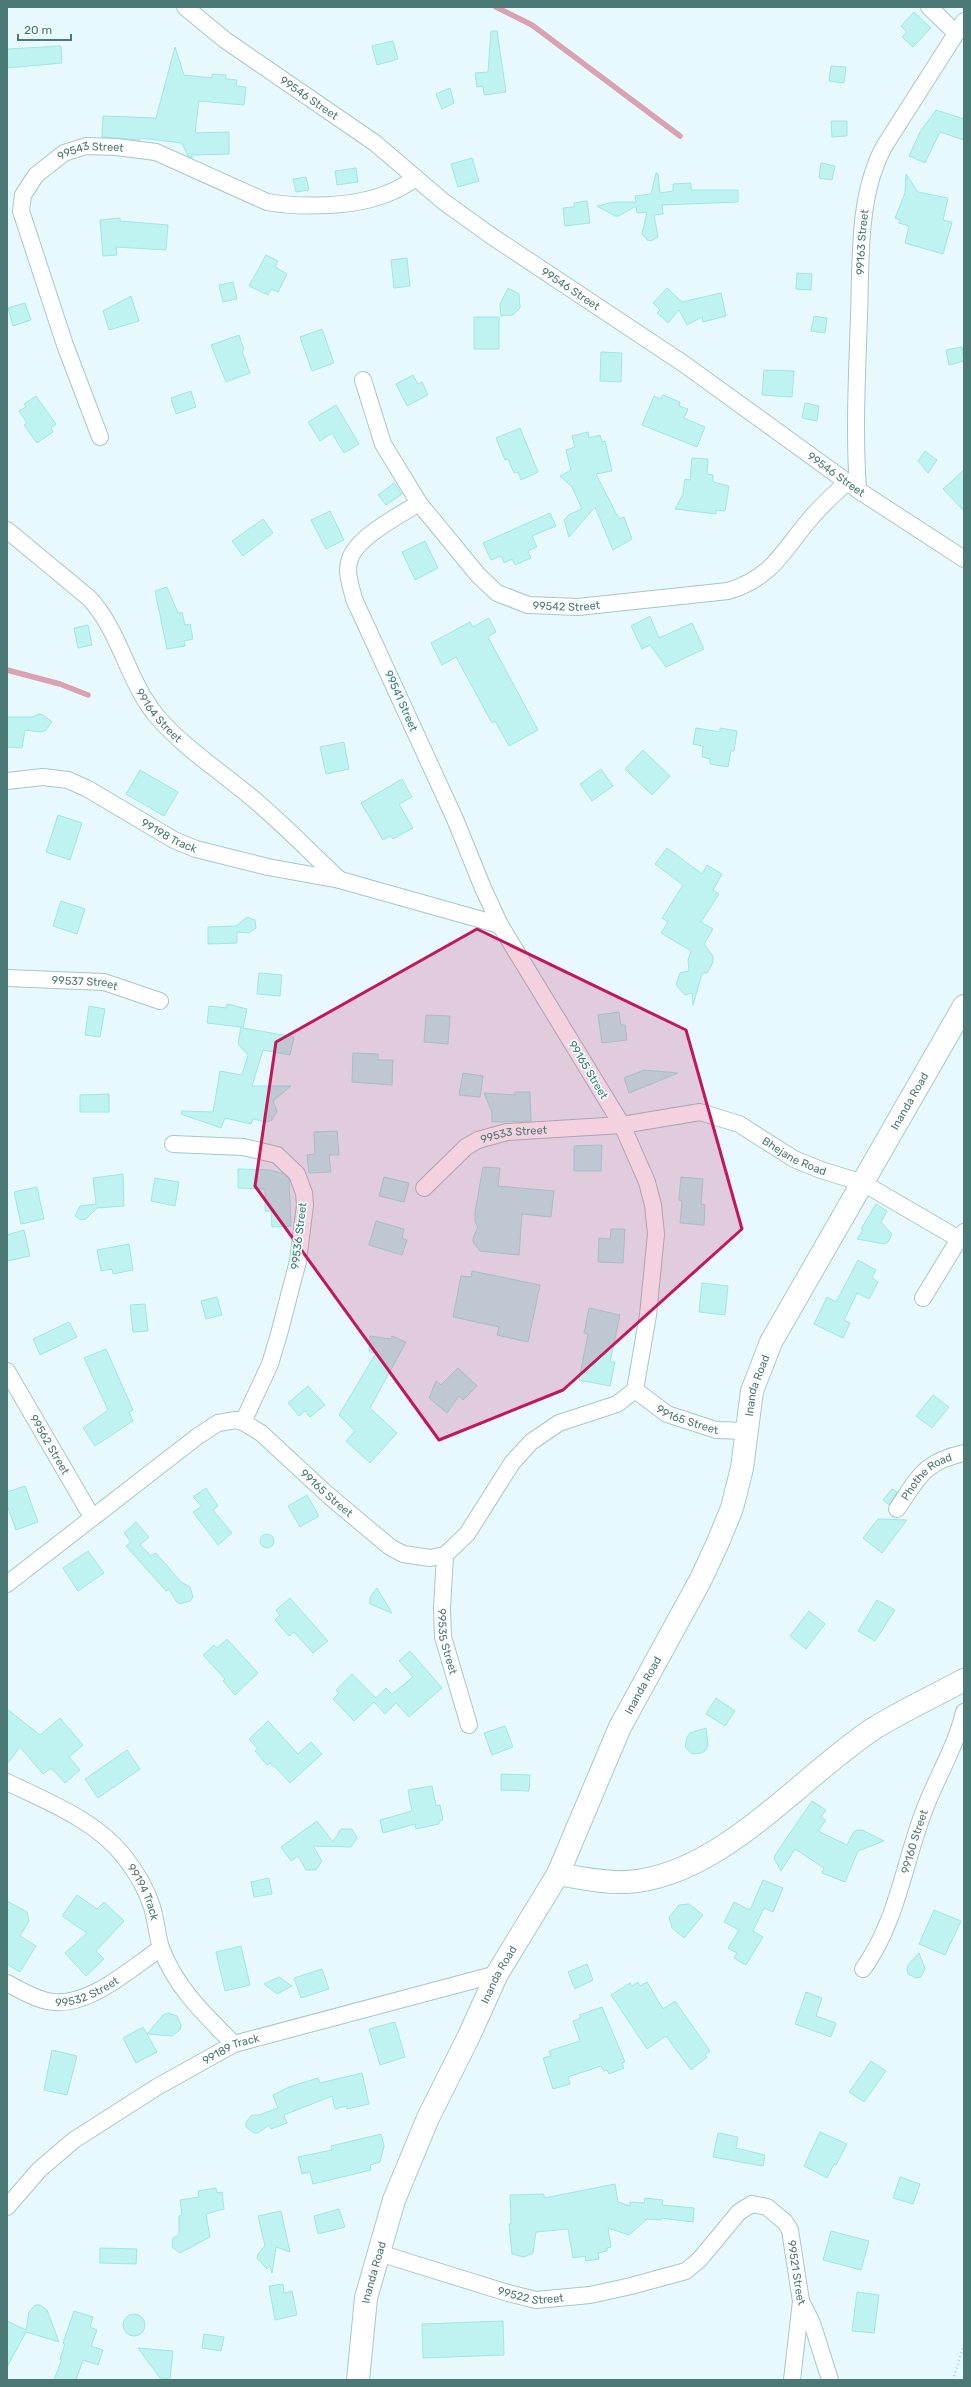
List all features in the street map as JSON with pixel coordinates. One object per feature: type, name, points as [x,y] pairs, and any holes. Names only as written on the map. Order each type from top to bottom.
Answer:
[{"type":"street","name":"99546 Street","points":[[185,7],[225,40],[375,143],[444,202],[490,235],[684,364],[852,486],[964,559]]},
{"type":"street","points":[[929,7],[960,26]]},
{"type":"street","name":"99163 Street","points":[[852,486],[862,234],[870,179],[884,145],[960,26]]},
{"type":"street","name":"99543 Street","points":[[100,437],[64,345],[21,211],[22,195],[27,186],[45,167],[64,153],[86,146],[116,147],[156,152],[267,202],[285,205],[351,202],[386,194],[416,178]]},
{"type":"street","name":"99542 Street","points":[[364,380],[383,444],[420,503],[478,575],[496,593],[528,605],[578,607],[728,591],[754,581],[769,569],[810,519],[852,486]]},
{"type":"street","name":"99541 Street","points":[[420,503],[379,529],[356,548],[350,559],[348,571],[350,584],[354,599],[455,819],[500,925]]},
{"type":"street","name":"99164 Street","points":[[7,530],[89,598],[100,610],[134,681],[154,714],[171,731],[252,798],[340,880]]},
{"type":"street","name":"99198 Track","points":[[7,781],[43,777],[68,780],[88,788],[174,840],[196,849],[268,867],[340,880]]},
{"type":"street","points":[[340,880],[500,925]]},
{"type":"street","name":"99165 Street","points":[[500,925],[622,1125],[647,1182],[653,1205],[656,1234],[648,1315],[635,1390],[667,1414],[716,1430],[746,1431]]},
{"type":"street","name":"99537 Street","points":[[7,978],[104,982],[160,1001]]},
{"type":"street","name":"Inanda Road","points":[[358,2380],[366,2298],[394,2200],[419,2137],[468,2038],[497,1974],[558,1874],[620,1727],[701,1579],[719,1540],[732,1508],[742,1468],[752,1391],[771,1342],[964,1006]]},
{"type":"street","name":"Bhejane Road","points":[[622,1125],[694,1113],[711,1115],[739,1124],[794,1159],[820,1170],[863,1183],[961,1235],[922,1298]]},
{"type":"street","name":"99533 Street","points":[[424,1188],[466,1147],[478,1140],[508,1132],[622,1125]]},
{"type":"street","name":"99536 Street","points":[[173,1144],[243,1147],[277,1155],[296,1174],[304,1193],[305,1205],[298,1261],[279,1334],[270,1364],[243,1422]]},
{"type":"street","name":"99562 Street","points":[[7,1371],[92,1517]]},
{"type":"street","points":[[445,1555],[467,1534],[512,1463],[531,1442],[559,1423],[617,1404],[635,1390]]},
{"type":"street","points":[[7,1584],[198,1436],[218,1423],[236,1420],[243,1422]]},
{"type":"street","name":"99165 Street","points":[[243,1422],[261,1433],[328,1495],[390,1547],[403,1554],[409,1555],[430,1558],[445,1555]]},
{"type":"street","name":"Phothe Road","points":[[897,1510],[926,1468],[944,1458],[964,1453]]},
{"type":"street","name":"99535 Street","points":[[445,1555],[442,1608],[443,1637],[469,1725]]},
{"type":"street","points":[[558,1874],[602,1881],[628,1882],[647,1879],[686,1866],[714,1852],[758,1820],[816,1772],[874,1729],[964,1680]]},
{"type":"street","name":"99160 Street","points":[[864,1969],[878,1948],[898,1896],[921,1819],[942,1774],[964,1712]]},
{"type":"street","name":"99194 Track","points":[[7,1782],[56,1806],[90,1826],[111,1842],[126,1859],[152,1906],[161,1948],[176,1980],[184,1991],[234,2044]]},
{"type":"street","name":"99532 Street","points":[[7,1983],[39,1999],[60,2003],[71,2002],[82,1999],[102,1988],[161,1948]]},
{"type":"street","name":"99189 Track","points":[[7,2207],[39,2170],[74,2140],[157,2087],[234,2044],[497,1974]]},
{"type":"street","name":"99521 Street","points":[[686,2271],[700,2259],[738,2212],[745,2207],[758,2204],[776,2213],[790,2230],[801,2301],[812,2323],[830,2380]]},
{"type":"street","name":"99522 Street","points":[[379,2253],[508,2293],[536,2300],[590,2295],[686,2271]]},
{"type":"street","points":[[792,2380],[801,2301]]},
{"type":"path","points":[[953,2380],[964,2344]]},
{"type":"highlighted area","points":[[477,929],[686,1030],[742,1229],[563,1390],[439,1440],[255,1186],[276,1042]]},
{"type":"building","points":[[914,12],[931,28],[913,47],[902,37],[907,32],[901,26]]},
{"type":"building","points":[[491,31],[497,31],[506,92],[484,95],[483,86],[477,87],[475,73],[488,72]]},
{"type":"building","points":[[393,41],[398,59],[377,65],[372,46]]},
{"type":"building","points":[[61,46],[62,63],[7,68],[7,49]]},
{"type":"building","points":[[175,47],[184,75],[212,78],[212,74],[226,75],[226,79],[237,80],[236,86],[246,87],[244,105],[199,101],[195,133],[229,132],[229,154],[192,155],[192,158],[188,156],[182,143],[140,138],[140,140],[102,137],[103,116],[156,118]]},
{"type":"building","points":[[831,66],[846,67],[844,83],[829,81]]},
{"type":"building","points":[[450,88],[454,103],[442,109],[436,94]]},
{"type":"building","points":[[936,110],[964,119],[964,140],[940,132],[925,163],[909,156],[920,132]]},
{"type":"building","points":[[831,121],[847,121],[847,136],[832,137]]},
{"type":"building","points":[[472,158],[479,181],[458,187],[451,164]]},
{"type":"building","points":[[821,163],[835,166],[832,180],[819,178]]},
{"type":"building","points":[[356,168],[358,182],[337,185],[335,171]]},
{"type":"building","points":[[656,173],[658,174],[660,193],[673,191],[673,184],[691,183],[691,190],[738,190],[738,202],[662,205],[663,214],[654,215],[658,237],[651,241],[647,240],[642,234],[647,212],[637,213],[636,206],[619,216],[615,216],[597,206],[614,202],[636,202],[635,196],[651,194]]},
{"type":"building","points":[[906,174],[918,192],[948,198],[943,220],[952,222],[943,254],[905,243],[909,226],[899,223],[900,220],[895,218],[905,193]]},
{"type":"building","points":[[306,177],[309,190],[296,192],[293,179]]},
{"type":"building","points":[[587,201],[590,223],[565,226],[563,208],[574,207],[574,203]]},
{"type":"building","points":[[120,218],[120,221],[168,225],[166,250],[116,247],[117,255],[103,256],[100,220]]},
{"type":"building","points":[[266,255],[278,261],[275,267],[287,274],[278,292],[271,289],[268,295],[249,286]]},
{"type":"building","points":[[407,258],[410,286],[394,288],[391,260]]},
{"type":"building","points":[[797,273],[812,274],[811,290],[796,289]]},
{"type":"building","points":[[233,282],[237,299],[223,302],[219,285]]},
{"type":"building","points":[[508,288],[519,294],[520,308],[513,315],[501,316],[500,304]]},
{"type":"building","points":[[667,288],[682,302],[721,293],[726,316],[703,322],[702,317],[687,325],[679,310],[668,323],[657,313],[660,310],[653,303]]},
{"type":"building","points":[[131,296],[139,321],[109,330],[103,311]]},
{"type":"building","points":[[25,303],[31,320],[13,326],[8,308]]},
{"type":"building","points":[[814,316],[827,318],[825,333],[811,331]]},
{"type":"building","points":[[474,317],[499,317],[499,349],[474,349]]},
{"type":"building","points":[[322,329],[334,363],[312,371],[300,337]]},
{"type":"building","points":[[239,335],[244,350],[242,351],[250,373],[226,382],[211,345]]},
{"type":"building","points":[[962,347],[964,361],[949,365],[946,350]]},
{"type":"building","points":[[601,352],[622,353],[621,382],[600,381]]},
{"type":"building","points":[[764,370],[794,371],[792,397],[762,395]]},
{"type":"building","points":[[413,375],[418,384],[422,382],[428,395],[407,406],[396,384]]},
{"type":"building","points":[[191,391],[196,407],[176,414],[171,398]]},
{"type":"building","points":[[663,395],[680,402],[679,406],[688,409],[684,418],[705,427],[697,447],[642,425],[654,396],[661,399]]},
{"type":"building","points":[[36,396],[56,424],[51,428],[53,432],[37,443],[24,425],[27,423],[19,411],[26,407],[24,404]]},
{"type":"building","points":[[805,403],[819,406],[817,421],[802,418]]},
{"type":"building","points":[[336,405],[359,444],[344,453],[332,433],[320,441],[308,422]]},
{"type":"building","points":[[520,428],[538,472],[521,480],[518,472],[514,473],[508,459],[505,460],[496,438]]},
{"type":"building","points":[[588,432],[589,438],[600,435],[602,442],[605,441],[612,471],[596,474],[619,519],[624,517],[632,539],[613,550],[595,507],[569,537],[564,520],[570,514],[582,509],[572,487],[560,476],[571,470],[566,450],[575,447],[572,436]]},
{"type":"building","points":[[925,451],[937,460],[928,473],[918,461]]},
{"type":"building","points":[[692,458],[708,459],[707,474],[713,475],[713,482],[729,486],[725,511],[716,510],[716,514],[675,509],[683,494],[685,479],[690,480]]},
{"type":"building","points":[[964,470],[964,511],[943,489]]},
{"type":"building","points":[[394,483],[402,494],[386,505],[378,495]]},
{"type":"building","points":[[330,511],[344,540],[326,549],[311,520]]},
{"type":"building","points":[[550,513],[556,526],[532,536],[537,547],[528,551],[531,558],[515,565],[512,559],[504,563],[501,556],[491,560],[483,543]]},
{"type":"building","points":[[263,519],[273,533],[243,556],[232,541]]},
{"type":"building","points":[[425,541],[438,568],[415,580],[402,552]]},
{"type":"building","points":[[167,587],[178,613],[182,612],[185,625],[190,624],[193,639],[184,641],[185,646],[167,649],[155,591]]},
{"type":"building","points":[[650,616],[659,638],[692,623],[704,649],[666,667],[650,645],[642,649],[631,626]]},
{"type":"building","points":[[489,618],[496,632],[488,637],[538,730],[509,746],[495,721],[492,723],[456,657],[442,665],[431,643],[470,622],[473,627]]},
{"type":"building","points":[[88,625],[92,645],[78,648],[74,628]]},
{"type":"building","points":[[39,714],[43,715],[52,722],[45,731],[25,730],[22,748],[7,747],[7,717],[32,717]]},
{"type":"building","points":[[696,728],[720,732],[720,728],[737,731],[734,751],[731,751],[728,767],[710,764],[710,759],[702,757],[703,746],[693,744]]},
{"type":"building","points":[[344,742],[349,769],[326,774],[320,747]]},
{"type":"building","points":[[643,750],[670,776],[652,795],[625,769]]},
{"type":"building","points":[[601,769],[613,786],[592,801],[580,784]]},
{"type":"building","points":[[140,770],[178,792],[164,816],[126,794]]},
{"type":"building","points":[[402,779],[412,797],[399,804],[413,828],[393,839],[390,836],[383,840],[361,803]]},
{"type":"building","points":[[58,815],[82,823],[70,860],[46,852]]},
{"type":"building","points":[[667,848],[702,874],[707,865],[722,874],[713,890],[719,894],[701,922],[713,929],[704,944],[713,956],[713,962],[708,972],[702,974],[693,1005],[692,993],[685,995],[676,985],[680,973],[689,971],[688,960],[691,951],[661,933],[668,922],[662,918],[683,885],[655,864]]},
{"type":"building","points":[[61,901],[85,909],[77,934],[53,926]]},
{"type":"building","points":[[247,917],[255,920],[256,928],[249,933],[237,932],[237,943],[208,944],[208,927],[236,926]]},
{"type":"building","points":[[259,973],[282,975],[280,996],[257,994]]},
{"type":"building","points":[[227,1004],[247,1009],[243,1028],[294,1037],[290,1055],[263,1050],[252,1086],[291,1086],[273,1101],[277,1111],[272,1120],[267,1122],[253,1119],[251,1124],[225,1118],[221,1128],[181,1114],[182,1111],[213,1112],[220,1071],[242,1075],[248,1055],[238,1044],[241,1027],[207,1023],[209,1006],[226,1008]]},
{"type":"building","points":[[89,1006],[105,1009],[100,1037],[85,1035]]},
{"type":"building","points":[[619,1012],[621,1025],[625,1025],[627,1040],[602,1043],[598,1015]]},
{"type":"building","points":[[426,1015],[450,1016],[448,1044],[424,1042]]},
{"type":"building","points":[[353,1053],[378,1054],[378,1060],[393,1060],[392,1085],[352,1082]]},
{"type":"building","points":[[644,1070],[678,1073],[629,1093],[624,1078]]},
{"type":"building","points":[[463,1073],[483,1076],[480,1097],[459,1095]]},
{"type":"building","points":[[515,1092],[530,1092],[531,1121],[492,1122],[492,1112],[484,1093],[515,1095]]},
{"type":"building","points":[[109,1094],[109,1112],[80,1112],[80,1095]]},
{"type":"building","points":[[337,1131],[339,1155],[329,1155],[331,1172],[309,1173],[307,1155],[315,1154],[314,1132]]},
{"type":"building","points":[[602,1145],[601,1171],[574,1171],[574,1146]]},
{"type":"building","points":[[483,1167],[500,1168],[498,1186],[554,1191],[551,1217],[522,1214],[519,1255],[480,1251],[473,1242],[473,1238],[478,1227],[475,1222],[475,1212]]},
{"type":"building","points":[[238,1169],[270,1170],[284,1174],[289,1179],[291,1226],[272,1227],[271,1211],[265,1211],[265,1189],[238,1188]]},
{"type":"building","points":[[123,1174],[124,1206],[97,1208],[86,1219],[81,1220],[75,1216],[80,1206],[96,1204],[93,1178]]},
{"type":"building","points":[[384,1177],[409,1183],[404,1202],[379,1196]]},
{"type":"building","points":[[681,1177],[703,1179],[701,1204],[705,1205],[704,1225],[680,1223],[682,1201],[679,1200],[679,1197]]},
{"type":"building","points":[[155,1178],[179,1182],[175,1206],[151,1201]]},
{"type":"building","points":[[37,1187],[44,1219],[21,1224],[14,1192]]},
{"type":"building","points":[[876,1204],[887,1211],[881,1222],[892,1234],[888,1242],[884,1244],[857,1239],[863,1230],[861,1229]]},
{"type":"building","points":[[376,1221],[404,1229],[402,1238],[407,1240],[402,1255],[369,1245]]},
{"type":"building","points":[[611,1229],[625,1229],[623,1263],[598,1262],[599,1238],[610,1239]]},
{"type":"building","points":[[24,1230],[30,1256],[7,1261],[7,1235]]},
{"type":"building","points":[[129,1244],[133,1270],[113,1274],[112,1269],[101,1271],[97,1250]]},
{"type":"building","points":[[858,1260],[876,1270],[872,1278],[878,1282],[869,1299],[857,1293],[844,1320],[850,1323],[843,1338],[814,1324],[827,1297],[836,1302]]},
{"type":"building","points":[[472,1271],[540,1285],[528,1342],[497,1335],[499,1327],[453,1317],[461,1276],[471,1277]]},
{"type":"building","points":[[702,1283],[728,1286],[725,1315],[699,1312]]},
{"type":"building","points":[[217,1297],[222,1315],[206,1319],[201,1301]]},
{"type":"building","points":[[145,1304],[148,1331],[133,1332],[130,1305]]},
{"type":"building","points":[[589,1308],[620,1315],[610,1362],[615,1362],[610,1386],[579,1380],[588,1334],[584,1333]]},
{"type":"building","points":[[69,1322],[77,1337],[40,1355],[33,1339]]},
{"type":"building","points":[[370,1336],[391,1339],[392,1336],[406,1342],[370,1408],[397,1433],[370,1463],[346,1441],[355,1431],[339,1415],[376,1353],[369,1352]]},
{"type":"building","points":[[106,1349],[133,1410],[129,1412],[133,1421],[95,1446],[83,1428],[108,1410],[84,1358]]},
{"type":"building","points":[[458,1368],[477,1386],[463,1400],[459,1396],[447,1413],[429,1398],[436,1381],[441,1385]]},
{"type":"building","points":[[308,1386],[325,1405],[310,1417],[305,1411],[299,1416],[288,1403]]},
{"type":"building","points":[[933,1395],[949,1407],[932,1428],[916,1416]]},
{"type":"building","points":[[25,1486],[38,1522],[16,1530],[7,1505],[7,1492]]},
{"type":"building","points":[[206,1488],[218,1506],[213,1510],[232,1533],[218,1545],[193,1512],[202,1506],[193,1497]]},
{"type":"building","points":[[892,1489],[897,1492],[889,1505],[883,1500]]},
{"type":"building","points":[[307,1495],[319,1516],[300,1527],[288,1506]]},
{"type":"building","points":[[878,1519],[907,1520],[882,1553],[863,1538]]},
{"type":"building","points":[[136,1522],[149,1537],[140,1545],[151,1556],[156,1553],[181,1582],[190,1587],[193,1597],[190,1601],[180,1604],[176,1601],[169,1589],[166,1591],[126,1546],[131,1542],[124,1533]]},
{"type":"building","points":[[267,1534],[272,1536],[274,1541],[272,1546],[267,1548],[262,1546],[260,1541],[262,1536]]},
{"type":"building","points":[[88,1551],[104,1573],[78,1591],[63,1568]]},
{"type":"building","points":[[377,1588],[392,1613],[370,1604],[370,1597]]},
{"type":"building","points":[[290,1598],[328,1641],[313,1653],[294,1632],[289,1636],[275,1620],[280,1615],[276,1610]]},
{"type":"building","points":[[877,1600],[895,1610],[875,1641],[858,1631]]},
{"type":"building","points":[[809,1611],[825,1624],[806,1649],[790,1636]]},
{"type":"building","points":[[227,1639],[258,1673],[235,1695],[223,1681],[225,1679],[203,1655],[214,1645],[217,1648]]},
{"type":"building","points":[[410,1651],[442,1688],[409,1717],[396,1703],[385,1714],[374,1702],[354,1721],[333,1699],[339,1693],[336,1690],[352,1674],[376,1698],[386,1688],[392,1694],[413,1677],[399,1661]]},
{"type":"building","points":[[716,1698],[735,1711],[725,1726],[706,1714]]},
{"type":"building","points":[[7,1709],[40,1735],[60,1718],[83,1745],[69,1757],[80,1770],[65,1783],[51,1768],[43,1774],[20,1747],[7,1764]]},
{"type":"building","points":[[268,1721],[298,1754],[311,1742],[322,1754],[290,1783],[270,1763],[267,1765],[255,1751],[258,1749],[249,1739]]},
{"type":"building","points":[[505,1726],[513,1747],[492,1755],[484,1733]]},
{"type":"building","points":[[706,1728],[708,1745],[706,1750],[702,1753],[692,1754],[685,1747],[687,1737],[690,1733]]},
{"type":"building","points":[[127,1750],[140,1769],[98,1798],[85,1779]]},
{"type":"building","points":[[501,1774],[530,1775],[529,1791],[501,1790]]},
{"type":"building","points":[[432,1786],[436,1806],[440,1805],[443,1820],[439,1821],[439,1824],[416,1829],[415,1824],[383,1833],[380,1820],[412,1811],[408,1790]]},
{"type":"building","points":[[812,1801],[826,1810],[821,1817],[826,1820],[818,1831],[847,1845],[853,1833],[857,1830],[862,1830],[884,1841],[858,1851],[845,1882],[822,1873],[824,1868],[795,1849],[781,1871],[774,1858]]},
{"type":"building","points":[[317,1821],[333,1842],[341,1829],[352,1829],[357,1838],[351,1847],[313,1846],[322,1861],[316,1870],[306,1870],[298,1856],[291,1861],[281,1847]]},
{"type":"building","points":[[269,1878],[272,1894],[254,1897],[251,1882]]},
{"type":"building","points":[[763,1880],[783,1888],[773,1912],[764,1908],[753,1931],[763,1937],[746,1965],[734,1958],[737,1953],[728,1948],[739,1930],[724,1922],[734,1902],[750,1910]]},
{"type":"building","points":[[77,1895],[97,1909],[104,1902],[124,1921],[96,1951],[104,1959],[86,1976],[65,1953],[87,1933],[62,1916]]},
{"type":"building","points":[[7,1901],[27,1912],[29,1921],[20,1936],[36,1946],[20,1972],[7,1964]]},
{"type":"building","points":[[689,1904],[703,1915],[684,1938],[672,1928],[669,1917],[679,1905]]},
{"type":"building","points":[[934,1910],[961,1921],[945,1955],[919,1944]]},
{"type":"building","points":[[241,1946],[250,1985],[225,1991],[216,1952]]},
{"type":"building","points":[[919,1953],[925,1969],[921,1977],[916,1978],[908,1974],[907,1969],[908,1965]]},
{"type":"building","points":[[587,1964],[593,1980],[575,1989],[568,1972]]},
{"type":"building","points":[[322,1969],[329,1989],[301,1998],[294,1978]]},
{"type":"building","points":[[279,1977],[292,1986],[277,1994],[264,1984]]},
{"type":"building","points":[[638,1982],[640,1986],[647,1982],[663,2009],[675,2001],[710,2051],[705,2055],[707,2057],[691,2070],[666,2036],[647,2049],[611,1995],[630,1983],[632,1986]]},
{"type":"building","points":[[806,1992],[822,1998],[816,2016],[836,2023],[831,2037],[795,2024]]},
{"type":"building","points":[[602,2007],[625,2062],[622,2063],[624,2068],[609,2074],[607,2070],[604,2071],[601,2066],[568,2077],[570,2084],[553,2089],[543,2058],[551,2056],[549,2051],[580,2041],[573,2021],[581,2018],[579,2015]]},
{"type":"building","points":[[168,2013],[177,2016],[181,2025],[180,2030],[172,2036],[147,2034],[163,2015]]},
{"type":"building","points":[[395,2022],[405,2057],[380,2065],[369,2029]]},
{"type":"building","points":[[143,2027],[157,2052],[136,2063],[123,2038]]},
{"type":"building","points":[[52,2050],[77,2056],[67,2095],[44,2090]]},
{"type":"building","points":[[871,2061],[886,2071],[864,2102],[849,2092]]},
{"type":"building","points":[[362,2073],[369,2104],[347,2109],[347,2106],[335,2109],[332,2096],[284,2115],[287,2123],[271,2129],[269,2125],[258,2133],[254,2133],[246,2127],[246,2122],[252,2115],[259,2115],[278,2108],[273,2095],[289,2087],[318,2078],[320,2083]]},
{"type":"building","points":[[820,2132],[847,2144],[827,2178],[804,2166]]},
{"type":"building","points":[[718,2133],[738,2137],[736,2148],[765,2155],[763,2166],[713,2157]]},
{"type":"building","points":[[381,2134],[384,2146],[380,2162],[370,2165],[371,2170],[313,2184],[310,2172],[302,2174],[298,2157],[332,2150],[331,2146]]},
{"type":"building","points":[[900,2177],[920,2184],[913,2204],[893,2198]]},
{"type":"building","points":[[615,2184],[618,2202],[630,2206],[630,2202],[644,2203],[645,2198],[663,2200],[662,2205],[694,2208],[693,2222],[661,2218],[661,2220],[647,2219],[629,2235],[608,2228],[611,2247],[607,2248],[607,2251],[598,2253],[599,2259],[586,2261],[585,2256],[573,2258],[568,2229],[536,2232],[533,2253],[524,2257],[512,2254],[509,2224],[511,2224],[510,2195],[544,2194],[544,2198]]},
{"type":"building","points":[[216,2188],[217,2193],[222,2192],[224,2209],[206,2214],[210,2237],[180,2253],[172,2247],[173,2238],[179,2235],[179,2216],[182,2215],[180,2200],[199,2197],[198,2191]]},
{"type":"building","points":[[339,2209],[345,2227],[318,2234],[314,2216]]},
{"type":"building","points":[[281,2211],[290,2252],[276,2247],[272,2273],[270,2266],[267,2269],[257,2258],[258,2254],[265,2246],[258,2216]]},
{"type":"building","points":[[831,2231],[869,2241],[861,2270],[823,2260]]},
{"type":"building","points":[[100,2248],[137,2249],[136,2264],[100,2263]]},
{"type":"building","points":[[283,2284],[284,2293],[292,2291],[297,2315],[275,2320],[269,2286]]},
{"type":"building","points":[[857,2292],[879,2295],[874,2333],[852,2331]]},
{"type":"building","points":[[35,2305],[40,2305],[47,2310],[59,2342],[26,2332],[7,2367],[7,2321],[26,2330],[29,2312]]},
{"type":"building","points":[[74,2311],[93,2317],[90,2327],[97,2330],[91,2346],[103,2350],[98,2365],[83,2360],[76,2380],[54,2380],[62,2359],[60,2359],[65,2344],[63,2343]]},
{"type":"building","points":[[134,2314],[142,2317],[145,2325],[142,2333],[134,2336],[126,2333],[123,2325],[126,2317]]},
{"type":"building","points":[[503,2321],[504,2355],[423,2358],[422,2324]]},
{"type":"building","points":[[204,2334],[224,2337],[221,2351],[202,2348]]},
{"type":"building","points":[[138,2348],[173,2351],[170,2379],[160,2378]]},
{"type":"waterway","points":[[496,7],[532,25],[680,136]]},
{"type":"waterway","points":[[7,670],[60,684],[88,695]]}]
